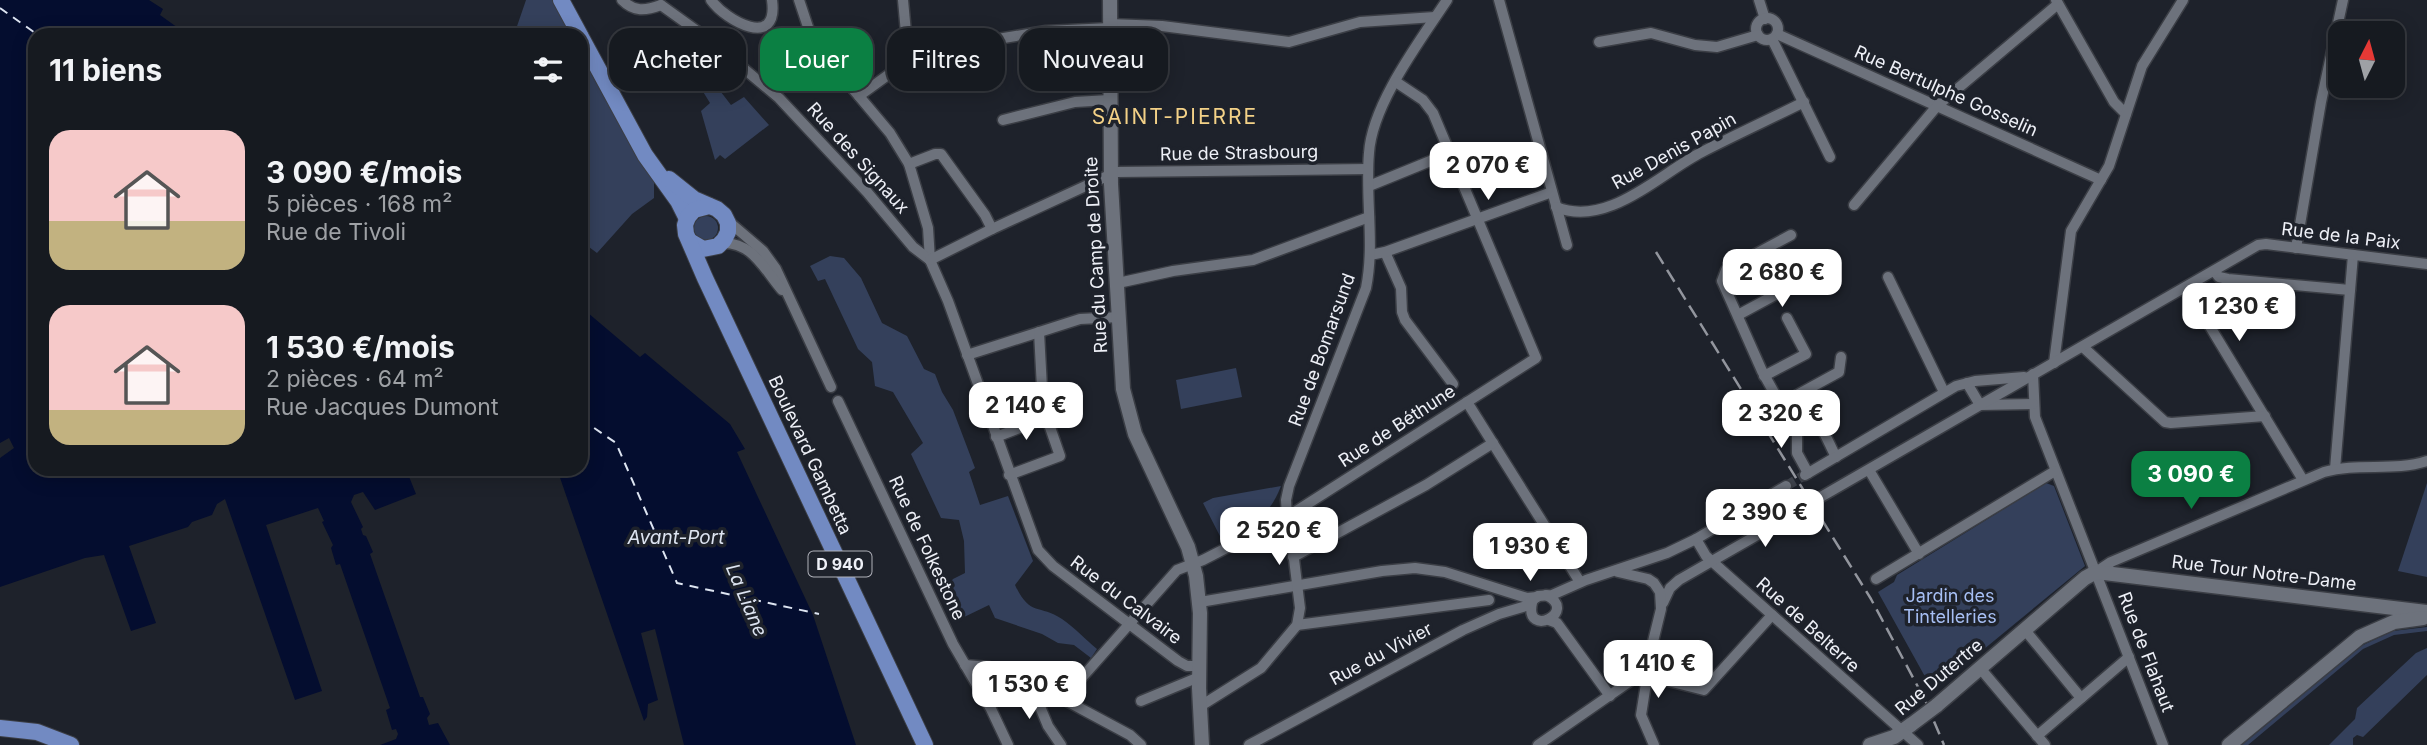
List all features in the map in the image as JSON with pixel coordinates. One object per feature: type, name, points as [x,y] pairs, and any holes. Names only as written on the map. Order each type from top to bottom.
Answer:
[{"type":"main road","points":[[561,0],[577,28]]},
{"type":"main road","name":"Rue du Camp de Droite","points":[[1110,0],[1111,174],[1122,381],[1128,414],[1140,448],[1183,535],[1193,564],[1200,602],[1199,707],[1202,745]]},
{"type":"main road","points":[[588,49],[650,161],[676,197],[687,219]]},
{"type":"main road","points":[[650,161],[691,197],[719,210],[726,218],[728,232],[719,245],[703,248],[691,242],[685,232],[687,219],[695,209],[709,206]]},
{"type":"main road","name":"Boulevard Gambetta","points":[[691,242],[925,745]]},
{"type":"main road","name":"Boulevard Gambetta","points":[[714,296],[708,269],[719,245]]},
{"type":"main road","name":"Rue Tour Notre-Dame","points":[[2096,572],[2427,612]]},
{"type":"main road","name":"Rue Dutertre","points":[[1870,745],[1891,739],[1908,728],[2084,578],[2096,572]]},
{"type":"main road","points":[[2229,745],[2381,617],[2378,609],[2369,605]]},
{"type":"main road","points":[[2360,637],[2394,622],[2427,618]]},
{"type":"main road","points":[[0,728],[37,732],[71,745]]},
{"type":"street","name":"Rue des Signaux","points":[[622,0],[636,10],[647,9],[660,2],[779,98],[867,192],[913,247],[930,260]]},
{"type":"street","points":[[710,0],[730,19],[755,28],[763,27],[769,21],[772,0]]},
{"type":"street","points":[[799,0],[813,40],[895,140],[909,164],[928,228],[930,260],[945,293],[1009,475],[1060,456],[1042,402],[1039,332]]},
{"type":"street","points":[[904,0],[906,28]]},
{"type":"street","name":"Rue de Bomarsund","points":[[1282,520],[1289,486],[1363,300],[1370,255],[1368,169],[1373,131],[1396,82],[1447,0]]},
{"type":"street","points":[[1499,0],[1567,245]]},
{"type":"street","points":[[1759,0],[1765,19]]},
{"type":"street","points":[[2054,363],[2069,236],[2076,219],[2109,166],[2142,66],[2183,0]]},
{"type":"street","points":[[2296,248],[2321,102],[2343,0]]},
{"type":"street","points":[[1849,194],[1856,208],[1937,106],[2057,2],[2114,102],[2126,114]]},
{"type":"street","points":[[1005,38],[1110,26],[1162,26],[1289,42],[1360,22],[1435,18]]},
{"type":"street","points":[[1765,19],[1757,26],[1758,35],[1764,40],[1775,36]]},
{"type":"street","points":[[1765,19],[1776,23],[1775,36],[1830,157]]},
{"type":"street","points":[[1599,42],[1647,33],[1664,35],[1695,45],[1717,47],[1758,35]]},
{"type":"street","name":"Rue Bertulphe Gosselin","points":[[1775,36],[2101,180]]},
{"type":"street","points":[[859,96],[887,76]]},
{"type":"street","points":[[1396,82],[1417,95],[1428,106],[1478,219]]},
{"type":"street","points":[[1003,120],[1075,102],[1109,100]]},
{"type":"street","name":"Rue Denis Papin","points":[[1556,207],[1585,212],[1620,201],[1696,155],[1804,103]]},
{"type":"street","points":[[1369,186],[1450,153]]},
{"type":"street","points":[[909,164],[941,154],[992,229]]},
{"type":"street","name":"Rue de Strasbourg","points":[[1111,174],[1368,169]]},
{"type":"street","points":[[930,260],[1111,174]]},
{"type":"street","points":[[1370,255],[1385,253],[1552,192]]},
{"type":"street","points":[[1118,283],[1180,270],[1253,260],[1369,217]]},
{"type":"street","points":[[726,218],[769,258],[782,279],[831,387]]},
{"type":"street","name":"Rue de Béthune","points":[[1063,698],[1177,570],[1282,520],[1536,358],[1478,219]]},
{"type":"street","points":[[1791,235],[1729,268],[1723,274],[1723,284],[1764,376],[1788,410],[1797,434],[1797,453],[1806,474],[1944,393],[1967,383],[2033,374]]},
{"type":"street","points":[[719,245],[734,243],[747,249],[790,299]]},
{"type":"street","name":"Rue de la Paix","points":[[1819,498],[2262,244],[2427,264]]},
{"type":"street","points":[[1385,253],[1401,288],[1401,306],[1405,320],[1453,384]]},
{"type":"street","points":[[2335,470],[2353,255]]},
{"type":"street","points":[[2214,271],[2219,277],[2228,279],[2350,290]]},
{"type":"street","points":[[1738,315],[1812,275]]},
{"type":"street","points":[[1888,277],[1944,393]]},
{"type":"street","points":[[2186,287],[2303,480]]},
{"type":"street","points":[[967,355],[1080,319],[1120,317]]},
{"type":"street","points":[[1764,376],[1806,354],[1787,318]]},
{"type":"street","points":[[2083,347],[2168,423],[2264,416]]},
{"type":"street","points":[[1788,410],[1797,395],[1839,372],[1841,357]]},
{"type":"street","name":"Rue de Flahaut","points":[[2033,374],[2035,417],[2164,745]]},
{"type":"street","points":[[1967,383],[1980,405],[2033,404]]},
{"type":"street","name":"Rue de Folkestone","points":[[838,401],[965,665],[1008,745]]},
{"type":"street","points":[[1466,402],[1580,582]]},
{"type":"street","points":[[1788,410],[1805,410],[1814,416],[1836,457]]},
{"type":"street","points":[[996,436],[1046,418]]},
{"type":"street","points":[[1293,557],[1426,485],[1493,443]]},
{"type":"street","points":[[2096,572],[2111,562],[2303,480],[2359,466],[2408,465],[2427,461]]},
{"type":"street","points":[[1869,470],[1919,554]]},
{"type":"street","points":[[1876,579],[2055,471]]},
{"type":"street","name":"Rue du Calvaire","points":[[1009,475],[1038,550],[1052,566],[1181,663],[1199,672]]},
{"type":"street","name":"Rue du Vivier","points":[[1249,745],[1463,629],[1580,582],[1645,561],[1696,539],[1786,486]]},
{"type":"street","points":[[1654,745],[1641,715],[1644,674],[1661,609],[1673,585],[1801,509]]},
{"type":"street","name":"Rue de Belterre","points":[[1696,539],[1703,553],[1712,562],[1908,728],[1918,745]]},
{"type":"street","points":[[1199,707],[1261,668],[1297,625],[1300,612],[1292,543]]},
{"type":"street","points":[[1200,602],[1389,570],[1421,568],[1451,574],[1527,597],[1553,600],[1555,615],[1549,620]]},
{"type":"street","points":[[1613,571],[1639,576],[1654,583],[1660,594],[1661,609]]},
{"type":"street","points":[[1463,629],[1482,616],[1493,587]]},
{"type":"street","points":[[1538,598],[1531,610],[1534,617],[1540,621],[1557,623],[1610,695]]},
{"type":"street","points":[[1297,625],[1489,600]]},
{"type":"street","points":[[1538,745],[1644,674],[1704,690],[1772,615]]},
{"type":"street","points":[[2025,630],[2081,698]]},
{"type":"street","points":[[1980,668],[2041,740],[2081,698],[2129,657]]},
{"type":"street","points":[[965,665],[1001,670],[1029,680],[1133,736],[1141,745]]},
{"type":"street","points":[[1141,701],[1199,672]]},
{"type":"street","points":[[1029,680],[1048,726],[1061,745]]},
{"type":"green space","points":[[526,0],[553,0],[567,28],[516,28]]},
{"type":"green space","points":[[588,65],[654,178],[654,198],[632,214],[597,253],[588,246]]},
{"type":"green space","points":[[703,91],[720,91],[731,105],[744,97],[769,125],[725,159],[720,155],[715,160],[701,111],[710,103]]},
{"type":"green space","points":[[706,216],[715,219],[718,228],[715,237],[706,240],[697,237],[694,228],[697,219]]},
{"type":"green space","points":[[830,256],[844,258],[861,278],[882,323],[907,336],[924,369],[935,374],[953,410],[975,468],[969,472],[980,505],[1008,496],[1033,561],[1015,585],[1020,595],[1030,606],[1062,619],[1076,630],[1097,649],[1091,658],[1074,645],[1058,643],[1042,634],[995,618],[989,605],[960,619],[947,587],[953,579],[965,573],[964,541],[959,520],[941,518],[911,454],[923,443],[893,392],[875,386],[872,362],[858,349],[825,279],[818,281],[810,266]]},
{"type":"green space","points":[[1236,368],[1242,397],[1181,409],[1176,380]]},
{"type":"green space","name":"Jardin des Tintelleries","points":[[2046,483],[2054,486],[2085,566],[1933,691],[1878,592],[1894,582],[1897,575]]},
{"type":"green space","points":[[2427,483],[2427,577],[2398,571]]},
{"type":"green space","points":[[1281,486],[1265,513],[1250,525],[1222,540],[1203,503],[1213,498]]},
{"type":"green space","points":[[2427,627],[2427,631],[2394,635],[2363,649],[2248,745],[2242,745],[2361,646],[2393,631]]},
{"type":"green space","points":[[2427,648],[2427,675],[2363,737],[2357,735],[2353,738],[2353,745],[2329,745],[2355,719],[2357,708],[2416,653]]},
{"type":"water","points":[[0,0],[149,0],[163,9],[160,15],[178,28],[28,28],[28,476],[409,476],[416,494],[375,510],[363,492],[354,495],[351,502],[363,527],[363,535],[373,552],[370,554],[420,697],[423,697],[430,714],[427,718],[429,725],[438,723],[450,745],[380,745],[396,739],[398,734],[396,729],[392,730],[386,710],[390,708],[340,564],[336,565],[331,548],[333,545],[318,508],[266,525],[322,691],[295,700],[225,499],[217,504],[212,515],[192,522],[188,527],[129,546],[156,623],[131,631],[104,555],[85,558],[0,587],[0,458],[14,448],[9,438],[0,443]]},
{"type":"water","name":"Avant-Port","points":[[588,313],[640,357],[645,353],[730,424],[745,449],[737,452],[813,615],[856,745],[684,745],[655,629],[641,633],[658,700],[648,704],[644,721],[559,476],[588,476]]},
{"type":"ferry route","points":[[0,8],[28,28]]},
{"type":"ferry route","points":[[588,424],[616,443],[677,583],[819,614]]},
{"type":"tunnel","points":[[1786,486],[1805,475]]},
{"type":"tunnel","points":[[1801,510],[1819,498]]},
{"type":"railway","points":[[1656,252],[1871,599],[1925,700],[1944,745]]},
{"type":"district","name":"SAINT-PIERRE","points":[[1175,117]]},
{"type":"water label","name":"La Liane","points":[[747,600]]}]
